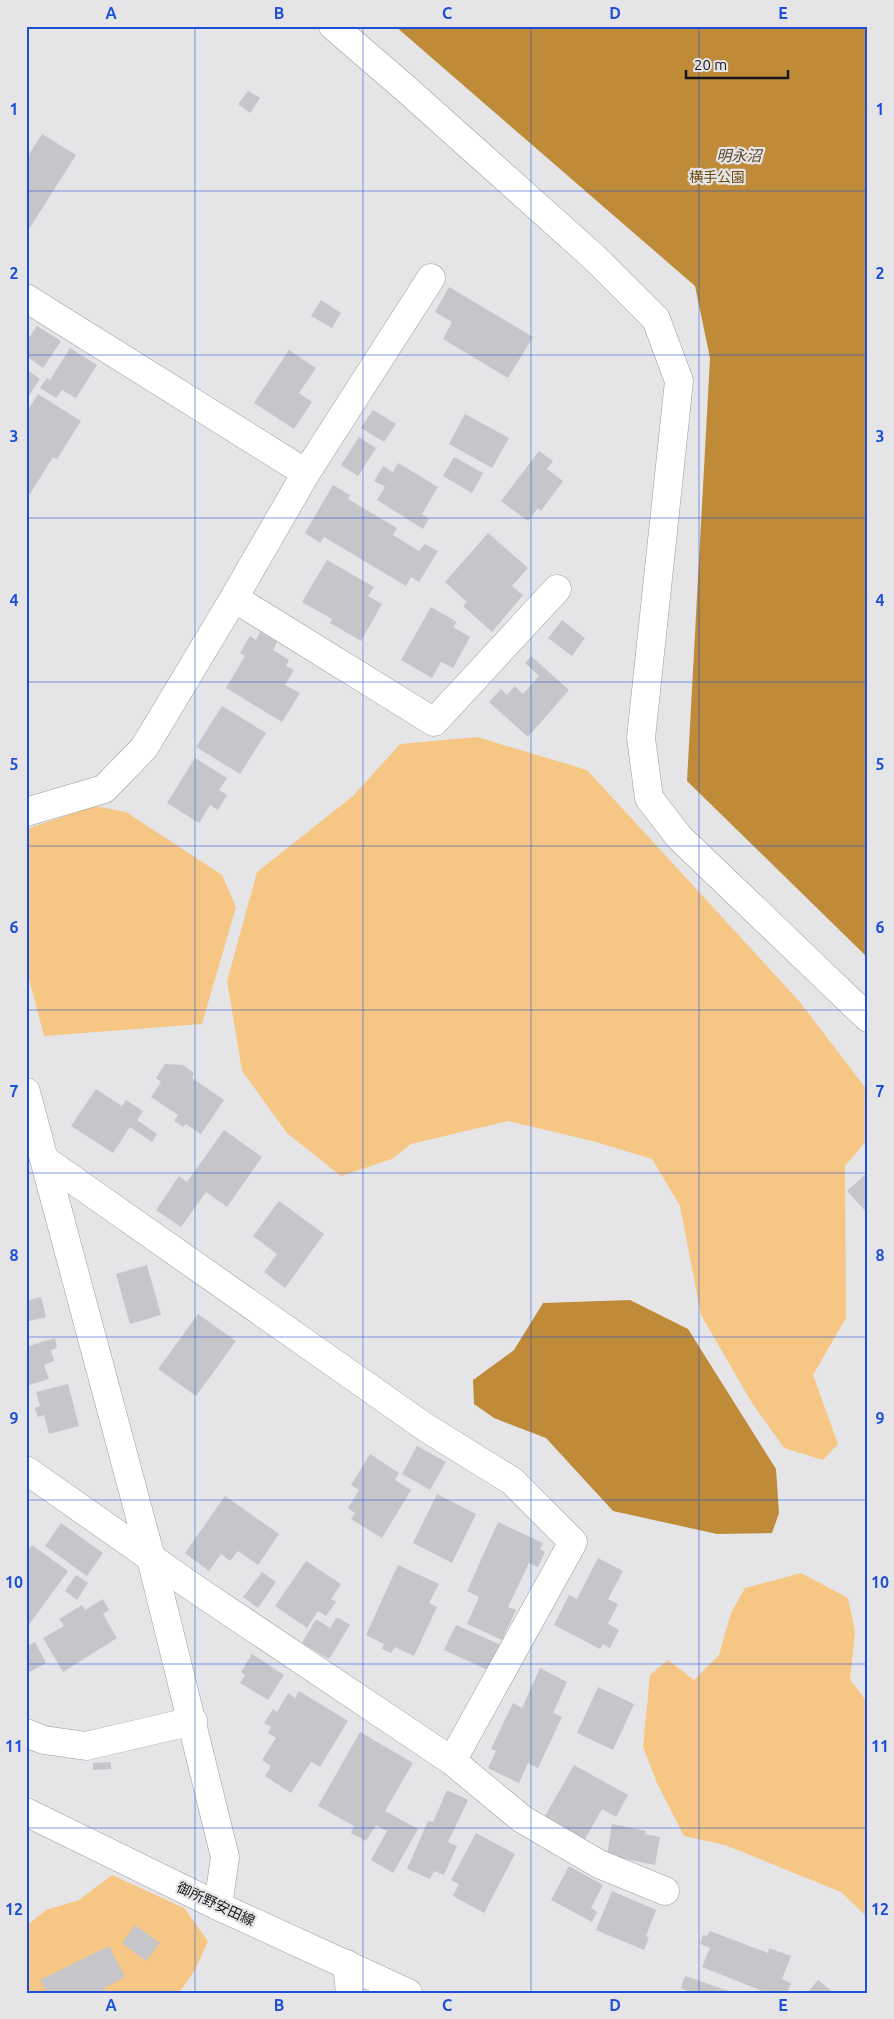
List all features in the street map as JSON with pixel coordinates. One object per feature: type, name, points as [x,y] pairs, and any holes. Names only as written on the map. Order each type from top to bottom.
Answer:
[{"type":"street","points":[[333,26],[413,94],[596,259],[656,319],[679,381],[642,738],[649,798],[679,837],[868,1018]]},
{"type":"street","points":[[26,812],[104,789],[144,748],[306,473],[431,278]]},
{"type":"street","points":[[26,298],[306,473]]},
{"type":"street","points":[[234,598],[434,722],[557,589]]},
{"type":"street","points":[[26,1092],[193,1721],[224,1857],[218,1906]]},
{"type":"street","points":[[45,1160],[425,1427],[512,1481],[574,1542],[452,1761]]},
{"type":"street","points":[[26,1470],[151,1558],[452,1761],[522,1819],[599,1864],[665,1891]]},
{"type":"street","points":[[26,1733],[44,1740],[86,1746],[193,1721]]},
{"type":"street","name":"御所野安田線","points":[[26,1812],[218,1906],[408,1993]]},
{"type":"street","points":[[347,1964],[350,1993]]},
{"type":"shaded area","points":[[477,737],[587,770],[799,1001],[868,1091],[868,1139],[845,1166],[846,1318],[813,1375],[838,1444],[823,1460],[784,1448],[752,1403],[701,1315],[680,1206],[652,1159],[592,1141],[508,1121],[411,1144],[392,1159],[341,1176],[287,1133],[242,1071],[227,981],[257,872],[353,796],[400,744]]},
{"type":"shaded area","points":[[95,806],[126,812],[222,875],[236,907],[202,1024],[44,1036],[26,968],[26,829]]},
{"type":"shaded area","points":[[801,1573],[848,1598],[855,1631],[850,1680],[868,1703],[868,1918],[841,1892],[725,1845],[684,1836],[657,1783],[643,1747],[650,1675],[668,1660],[694,1680],[719,1655],[731,1613],[745,1588]]},
{"type":"shaded area","points":[[112,1875],[184,1908],[208,1941],[195,1970],[179,1993],[26,1993],[26,1926],[46,1910],[79,1900]]},
{"type":"water","name":"明永沼","points":[[395,26],[868,26],[868,958],[687,781],[710,358],[695,286]]},
{"type":"water","points":[[630,1300],[688,1329],[776,1469],[779,1513],[772,1533],[717,1534],[613,1511],[546,1438],[494,1418],[474,1404],[473,1380],[514,1350],[543,1303]]},
{"type":"building","points":[[248,91],[260,98],[250,113],[238,104]]},
{"type":"building","points":[[42,134],[76,155],[29,229],[26,227],[26,159]]},
{"type":"building","points":[[449,287],[533,337],[508,378],[443,339],[452,322],[435,312]]},
{"type":"building","points":[[321,300],[341,313],[332,328],[311,316]]},
{"type":"building","points":[[37,326],[61,341],[43,368],[26,356],[26,342]]},
{"type":"building","points":[[70,348],[97,365],[76,398],[62,390],[56,398],[40,388],[47,378],[50,380]]},
{"type":"building","points":[[289,350],[316,368],[299,393],[312,402],[294,429],[254,403]]},
{"type":"building","points":[[26,369],[40,379],[26,400]]},
{"type":"building","points":[[38,394],[81,421],[57,459],[53,457],[30,494],[26,492],[26,413]]},
{"type":"building","points":[[373,410],[396,424],[384,442],[361,428]]},
{"type":"building","points":[[465,414],[509,438],[492,468],[449,444]]},
{"type":"building","points":[[359,437],[376,448],[358,476],[341,465]]},
{"type":"building","points":[[539,451],[553,461],[547,469],[563,481],[541,511],[538,508],[528,521],[501,501]]},
{"type":"building","points":[[454,457],[483,473],[472,493],[443,476]]},
{"type":"building","points":[[398,463],[438,487],[422,514],[429,519],[423,529],[377,500],[385,487],[374,481],[383,466],[393,472]]},
{"type":"building","points":[[333,485],[350,495],[348,499],[397,528],[393,535],[419,551],[425,544],[438,551],[419,582],[411,577],[406,586],[324,537],[320,543],[305,533]]},
{"type":"building","points":[[488,533],[528,568],[512,586],[523,595],[492,632],[463,606],[467,602],[445,582]]},
{"type":"building","points":[[327,560],[374,587],[368,596],[382,604],[361,641],[330,623],[332,619],[302,602]]},
{"type":"building","points":[[431,607],[457,622],[453,627],[470,637],[453,668],[441,662],[432,678],[401,660]]},
{"type":"building","points":[[562,620],[585,638],[572,656],[548,638]]},
{"type":"building","points":[[260,632],[277,642],[273,650],[289,660],[286,666],[294,670],[285,685],[300,693],[282,722],[226,688],[245,656],[240,653],[250,636],[256,640]]},
{"type":"building","points":[[531,656],[569,690],[528,737],[489,702],[501,689],[507,695],[515,686],[523,694],[539,676],[525,663]]},
{"type":"building","points":[[222,706],[266,733],[240,774],[196,747]]},
{"type":"building","points":[[195,758],[227,778],[219,790],[227,795],[218,810],[210,805],[199,823],[167,803]]},
{"type":"building","points":[[165,1064],[183,1065],[194,1073],[192,1078],[224,1100],[201,1134],[186,1124],[183,1127],[174,1121],[178,1115],[151,1097],[161,1082],[156,1078]]},
{"type":"building","points":[[96,1089],[122,1106],[126,1100],[143,1111],[137,1120],[157,1134],[152,1142],[130,1127],[113,1153],[71,1126]]},
{"type":"building","points":[[224,1130],[262,1157],[227,1207],[206,1192],[181,1227],[156,1210],[179,1176],[187,1182]]},
{"type":"building","points":[[868,1172],[868,1214],[847,1191]]},
{"type":"building","points":[[279,1201],[324,1234],[285,1288],[264,1272],[277,1254],[253,1236]]},
{"type":"building","points":[[147,1265],[161,1315],[130,1324],[116,1274]]},
{"type":"building","points":[[41,1297],[46,1317],[26,1322],[26,1301]]},
{"type":"building","points":[[198,1314],[236,1341],[196,1396],[158,1369]]},
{"type":"building","points":[[55,1338],[57,1348],[51,1350],[54,1361],[44,1365],[49,1379],[26,1386],[26,1339],[29,1346]]},
{"type":"building","points":[[68,1384],[79,1426],[49,1434],[44,1415],[38,1417],[35,1408],[40,1406],[36,1392]]},
{"type":"building","points":[[417,1446],[446,1462],[430,1490],[402,1474]]},
{"type":"building","points":[[370,1454],[399,1473],[395,1480],[411,1490],[382,1538],[351,1519],[355,1513],[348,1508],[359,1490],[351,1485]]},
{"type":"building","points":[[437,1494],[476,1514],[452,1563],[413,1543]]},
{"type":"building","points":[[225,1496],[279,1534],[258,1565],[238,1551],[230,1561],[221,1554],[209,1571],[185,1553]]},
{"type":"building","points":[[498,1522],[543,1543],[540,1549],[545,1552],[538,1567],[529,1563],[508,1607],[516,1610],[502,1640],[467,1624],[479,1597],[467,1591]]},
{"type":"building","points":[[61,1523],[103,1553],[87,1576],[45,1546]]},
{"type":"building","points":[[32,1545],[68,1571],[26,1629],[26,1553]]},
{"type":"building","points":[[598,1558],[623,1571],[608,1599],[618,1604],[608,1624],[619,1630],[610,1648],[603,1644],[600,1649],[554,1625],[569,1595],[577,1599]]},
{"type":"building","points":[[306,1561],[341,1584],[331,1599],[336,1602],[326,1616],[318,1611],[307,1628],[275,1606]]},
{"type":"building","points":[[398,1565],[439,1584],[429,1603],[437,1607],[414,1656],[395,1647],[391,1653],[382,1649],[384,1644],[366,1635]]},
{"type":"building","points":[[262,1572],[276,1582],[258,1608],[243,1597]]},
{"type":"building","points":[[76,1575],[88,1583],[77,1600],[65,1591]]},
{"type":"building","points":[[103,1599],[109,1610],[103,1614],[117,1638],[63,1672],[43,1638],[64,1626],[59,1619],[82,1605],[85,1610]]},
{"type":"building","points":[[337,1617],[350,1625],[329,1659],[302,1643],[316,1619],[330,1628]]},
{"type":"building","points":[[456,1625],[501,1645],[490,1671],[444,1650]]},
{"type":"building","points":[[35,1642],[46,1663],[26,1674],[26,1647]]},
{"type":"building","points":[[252,1654],[284,1675],[268,1700],[240,1683],[245,1675],[241,1672]]},
{"type":"building","points":[[540,1668],[567,1682],[553,1713],[562,1717],[538,1768],[528,1763],[519,1783],[488,1768],[496,1751],[491,1749],[513,1703],[522,1708]]},
{"type":"building","points":[[598,1687],[634,1704],[613,1750],[577,1733]]},
{"type":"building","points":[[299,1691],[348,1721],[320,1767],[311,1762],[291,1793],[265,1776],[271,1766],[262,1760],[276,1738],[268,1733],[271,1727],[264,1723],[273,1709],[277,1712],[288,1693],[295,1698]]},
{"type":"building","points":[[360,1732],[413,1763],[385,1811],[418,1829],[393,1873],[371,1860],[387,1831],[376,1825],[366,1841],[351,1833],[354,1826],[318,1806]]},
{"type":"building","points":[[111,1762],[111,1769],[93,1770],[93,1763]]},
{"type":"building","points":[[574,1765],[628,1795],[616,1817],[602,1809],[585,1839],[545,1816]]},
{"type":"building","points":[[447,1790],[468,1800],[448,1842],[457,1846],[444,1875],[434,1871],[430,1879],[407,1869],[428,1821],[433,1822]]},
{"type":"building","points":[[612,1824],[646,1831],[645,1834],[660,1837],[655,1865],[607,1855]]},
{"type":"building","points":[[476,1833],[515,1854],[484,1913],[453,1896],[459,1884],[451,1880]]},
{"type":"building","points":[[569,1866],[603,1885],[591,1908],[597,1912],[592,1922],[551,1900]]},
{"type":"building","points":[[612,1891],[656,1910],[646,1936],[649,1938],[644,1950],[596,1930]]},
{"type":"building","points":[[135,1925],[160,1943],[146,1961],[122,1943]]},
{"type":"building","points":[[710,1931],[768,1953],[769,1948],[791,1956],[782,1979],[791,1983],[787,1993],[767,1993],[702,1967],[710,1948],[700,1944],[703,1935],[707,1936]]},
{"type":"building","points":[[109,1946],[125,1977],[104,1988],[106,1991],[103,1993],[89,1993],[88,1990],[83,1993],[47,1993],[40,1980]]},
{"type":"building","points":[[685,1976],[732,1993],[692,1993],[681,1988]]},
{"type":"building","points":[[818,1980],[834,1993],[807,1993]]},
{"type":"park label","name":"横手公園","points":[[717,177]]}]
